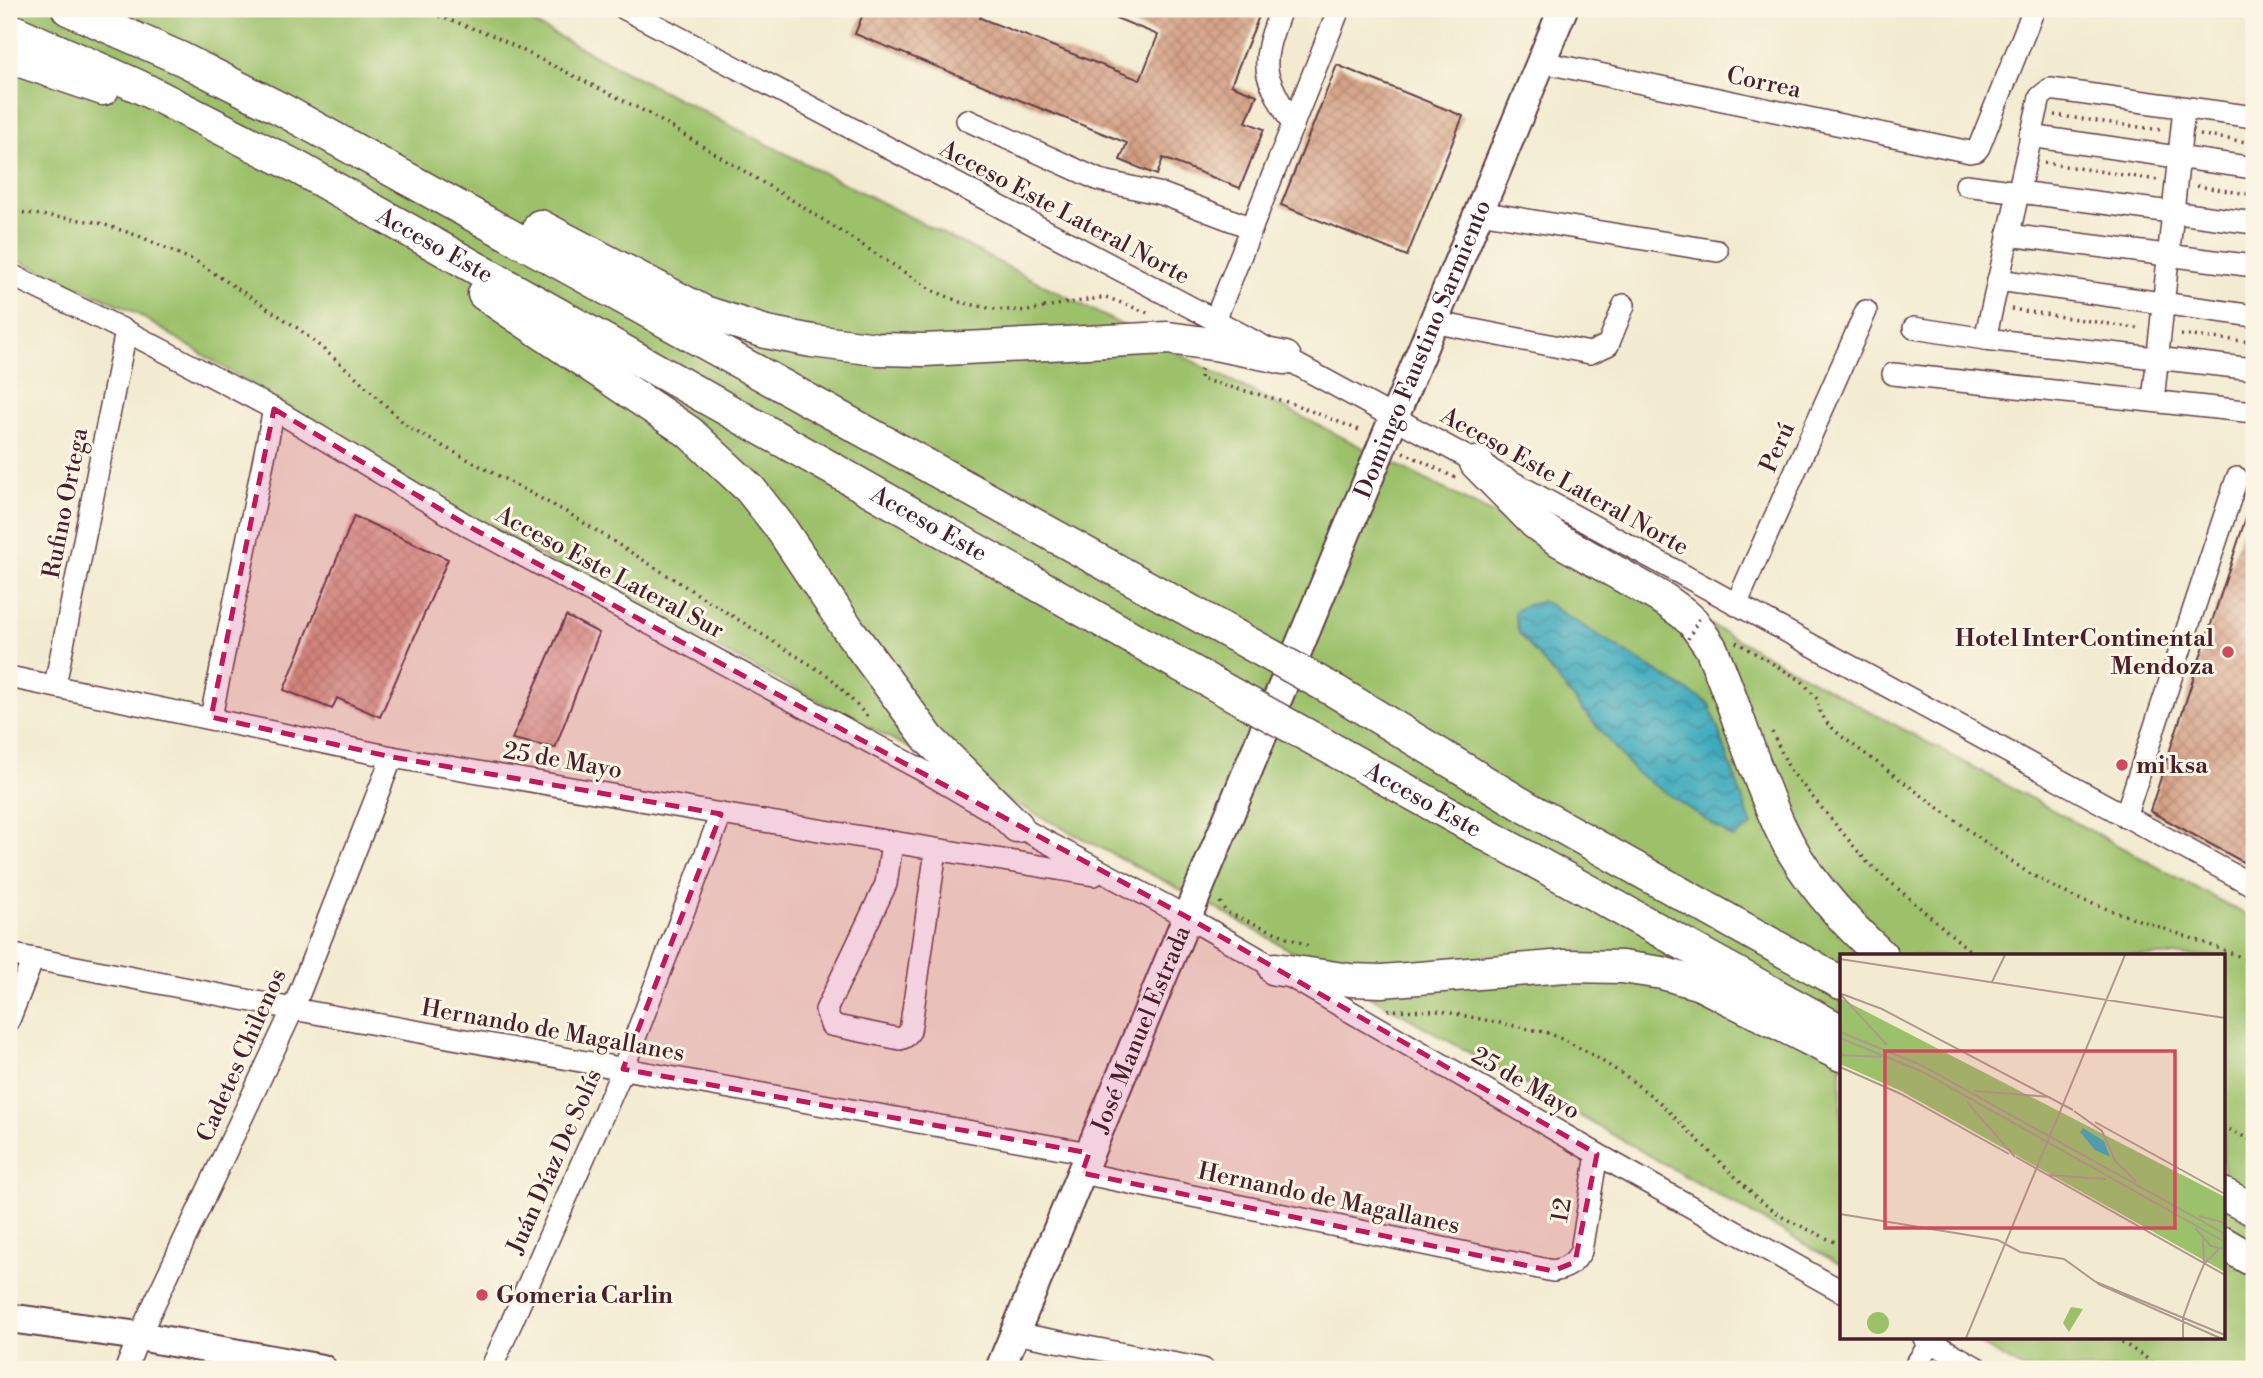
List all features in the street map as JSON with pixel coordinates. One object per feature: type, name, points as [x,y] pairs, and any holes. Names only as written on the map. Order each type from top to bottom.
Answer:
[{"type":"highway","name":"Acceso Este","points":[[68,9],[182,59],[281,109],[1335,691],[1528,808],[1840,982]]},
{"type":"highway","points":[[113,9],[139,23],[182,59]]},
{"type":"highway","name":"Acceso Este","points":[[9,29],[201,117],[295,166],[1223,689],[1840,1030]]},
{"type":"highway","points":[[9,57],[60,76],[201,117]]},
{"type":"highway","points":[[281,109],[454,181],[704,312],[766,332],[877,349],[924,350],[1168,338],[1209,332],[1285,358]]},
{"type":"highway","points":[[295,166],[662,412],[712,452],[750,489],[780,527],[848,629],[929,740],[1017,826]]},
{"type":"highway","points":[[1476,463],[1535,523],[1557,539],[1665,600],[1693,622],[1716,659],[1780,827],[1796,857],[1845,920],[1880,954]]},
{"type":"highway","points":[[1275,969],[1350,981],[1382,981],[1565,966],[1622,967],[1662,973],[1700,984],[1840,1054]]},
{"type":"highway","points":[[2224,1195],[2254,1210]]},
{"type":"main road","name":"Domingo Faustino Sarmiento","points":[[1280,688],[1563,9]]},
{"type":"main road","name":"José Manuel Estrada","points":[[1000,1369],[1280,688]]},
{"type":"main road","points":[[9,1318],[139,1336],[322,1369]]},
{"type":"street","name":"Acceso Este Lateral Norte","points":[[625,9],[1209,332]]},
{"type":"street","points":[[1281,9],[1271,36],[1268,74],[1293,126]]},
{"type":"street","points":[[1209,332],[1339,9]]},
{"type":"street","name":"Correa","points":[[1542,62],[1970,152],[1976,151],[2034,9]]},
{"type":"street","points":[[1985,339],[2040,97],[2050,89],[2254,117]]},
{"type":"street","points":[[2154,401],[2184,108]]},
{"type":"street","points":[[967,120],[1099,180],[1162,194],[1252,228]]},
{"type":"street","points":[[2030,136],[2254,168]]},
{"type":"street","points":[[1966,185],[2254,223]]},
{"type":"street","points":[[1479,212],[1717,251]]},
{"type":"street","points":[[2008,234],[2254,266]]},
{"type":"street","name":"Acceso Este Lateral Sur","points":[[9,274],[126,331],[274,409],[470,527],[931,775],[1017,826],[1187,917]]},
{"type":"street","points":[[1998,281],[2254,316]]},
{"type":"street","points":[[1433,322],[1590,353],[1608,345],[1625,305]]},
{"type":"street","name":"Perú","points":[[1736,605],[1866,311]]},
{"type":"street","points":[[1914,328],[1985,339],[2254,369]]},
{"type":"street","name":"Rufino Ortega","points":[[55,685],[126,331]]},
{"type":"street","name":"Acceso Este Lateral Norte","points":[[1285,358],[2254,886]]},
{"type":"street","points":[[1893,374],[2254,412]]},
{"type":"street","points":[[211,717],[274,409]]},
{"type":"street","points":[[2125,817],[2237,478]]},
{"type":"street","name":"25 de Mayo","points":[[9,677],[211,717],[392,757],[1112,878]]},
{"type":"street","name":"Cadetes Chilenos","points":[[126,1369],[293,1009],[392,757]]},
{"type":"street","name":"Juán Díaz De Solís","points":[[491,1369],[623,1069],[721,814]]},
{"type":"street","points":[[892,843],[886,884],[826,1010],[831,1025],[900,1039],[910,1031],[936,850]]},
{"type":"street","name":"25 de Mayo","points":[[1187,917],[1597,1154],[1840,1290]]},
{"type":"street","name":"Hernando de Magallanes","points":[[9,954],[623,1069],[1085,1163],[1535,1269],[1553,1271],[1565,1268]]},
{"type":"street","points":[[9,1020],[33,959]]},
{"type":"street","name":"12","points":[[1565,1268],[1575,1262],[1581,1251],[1597,1154]]},
{"type":"street","points":[[1014,1333],[1203,1369]]},
{"type":"street","points":[[1913,1369],[1928,1340],[1979,1369]]},
{"type":"path","points":[[419,9],[494,37],[648,113],[800,205],[932,290],[960,302],[993,309],[1028,312],[1106,298],[1158,317]]},
{"type":"path","points":[[2035,112],[2254,143]]},
{"type":"path","points":[[2025,161],[2254,195]]},
{"type":"path","points":[[9,211],[96,222],[139,236],[197,262],[299,329],[354,375],[409,428],[568,513],[830,677],[877,726]]},
{"type":"path","points":[[1992,306],[2161,332],[2254,342]]},
{"type":"path","points":[[1209,332],[1200,379],[1291,403],[1359,430]]},
{"type":"path","points":[[1688,639],[1700,617],[1707,621]]},
{"type":"path","points":[[1733,641],[1802,681],[1817,699],[1820,712],[1828,724],[1841,736],[2027,872],[2076,898],[2254,962]]},
{"type":"path","points":[[1767,722],[1790,770],[1867,862],[1974,954]]},
{"type":"path","points":[[1441,1012],[1549,1033],[1586,1051],[1658,1101],[1759,1200],[1784,1218],[1840,1245]]},
{"type":"path","points":[[2224,1127],[2254,1142]]},
{"type":"path","points":[[2119,1340],[2160,1369]]},
{"type":"highlighted area","points":[[274,409],[470,527],[1187,917],[1597,1154],[1575,1262],[1553,1271],[1082,1173],[1089,1153],[623,1069],[721,814],[392,757],[211,717]]},
{"type":"green space","points":[[9,9],[506,9],[1701,620],[2254,919],[2254,1369],[2024,1369],[1973,1340],[2224,1340],[2224,954],[1840,954],[1840,1264],[1216,908],[471,520],[129,309],[9,256]]},
{"type":"water","points":[[1543,601],[1709,704],[1752,826],[1733,838],[1635,772],[1519,633],[1514,612]]},
{"type":"building","points":[[865,9],[984,9],[980,18],[1140,80],[1158,35],[1094,9],[1262,9],[1231,85],[1257,95],[1246,122],[1264,129],[1240,188],[1163,158],[1157,175],[1120,160],[1127,143],[855,34]]},
{"type":"building","points":[[1337,65],[1463,116],[1407,256],[1281,205]]},
{"type":"building","name":"Hotel InterContinental Mendoza","points":[[2251,502],[2254,502],[2254,868],[2150,811]]},
{"type":"building","points":[[354,516],[448,559],[380,717],[337,698],[332,709],[284,690]]},
{"type":"building","points":[[566,616],[599,633],[555,748],[512,739]]},
{"type":"place","name":"Hotel InterContinental Mendoza","points":[[2228,652]]},
{"type":"place","name":"mi ksa","points":[[2122,765]]},
{"type":"place","name":"Gomeria Carlin","points":[[482,1295]]}]
